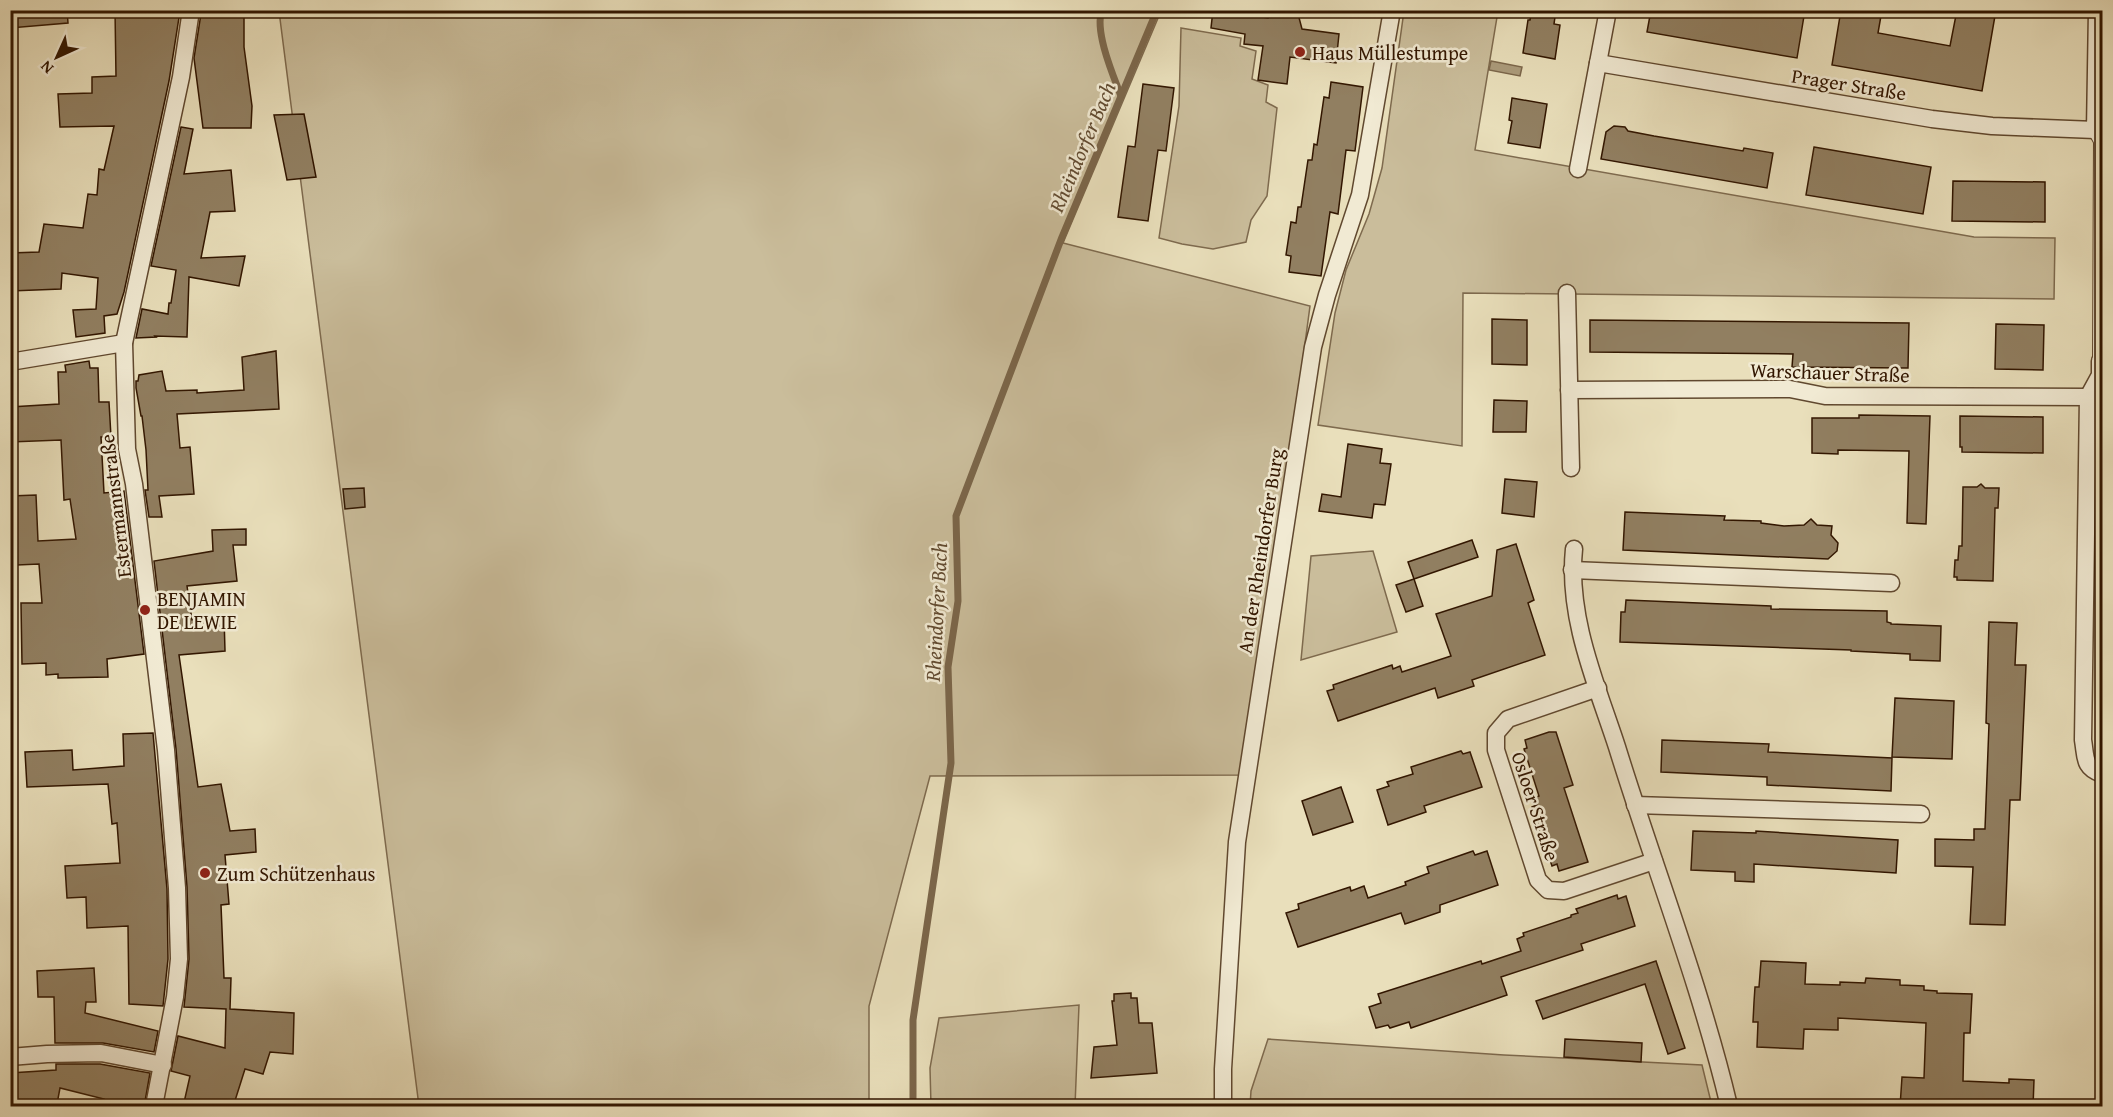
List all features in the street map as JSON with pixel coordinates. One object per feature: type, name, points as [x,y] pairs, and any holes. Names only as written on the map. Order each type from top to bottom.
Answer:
[{"type":"street","name":"Estermannstraße","points":[[154,1107],[175,997],[179,959],[177,888],[166,750],[135,496],[127,449],[124,343],[181,77],[191,10]]},
{"type":"street","name":"An der Rheindorfer Burg","points":[[1223,1107],[1223,1069],[1237,842],[1311,358],[1327,295],[1360,195],[1392,10]]},
{"type":"street","points":[[1578,169],[1608,10]]},
{"type":"street","points":[[2097,10],[2095,130],[2102,141],[2100,375],[2088,397],[2083,740],[2086,764],[2092,770],[2103,774]]},
{"type":"street","name":"Prager Straße","points":[[1598,63],[1932,119],[1992,126],[2095,130]]},
{"type":"street","points":[[1567,293],[1571,468]]},
{"type":"street","points":[[10,362],[124,343]]},
{"type":"street","name":"Warschauer Straße","points":[[1569,390],[1791,389],[1825,396],[2088,397]]},
{"type":"street","points":[[1574,549],[1572,570],[1576,607],[1584,645],[1694,980],[1730,1107]]},
{"type":"street","points":[[1572,570],[1891,583]]},
{"type":"street","name":"Osloer Straße","points":[[1598,688],[1508,719],[1496,733],[1496,750],[1538,880],[1548,890],[1564,891],[1654,861]]},
{"type":"street","points":[[1635,805],[1921,814]]},
{"type":"street","points":[[10,1057],[101,1053],[163,1065]]},
{"type":"shaded area","points":[[279,11],[1161,11],[1063,243],[1310,306],[1247,775],[930,776],[869,1006],[869,1106],[419,1106]]},
{"type":"shaded area","points":[[1404,11],[1498,11],[1475,150],[1974,237],[2055,238],[2054,299],[1463,293],[1462,446],[1318,425],[1335,313],[1346,270],[1369,214],[1382,168]]},
{"type":"shaded area","points":[[1181,28],[1241,38],[1240,46],[1256,51],[1252,79],[1268,85],[1266,102],[1277,108],[1267,196],[1251,220],[1246,242],[1213,249],[1159,238],[1179,106]]},
{"type":"shaded area","points":[[1491,61],[1522,67],[1520,76],[1489,70]]},
{"type":"shaded area","points":[[1373,551],[1397,632],[1301,660],[1311,556]]},
{"type":"shaded area","points":[[1079,1005],[1075,1106],[931,1106],[930,1068],[939,1018]]},
{"type":"shaded area","points":[[1268,1039],[1504,1055],[1702,1065],[1712,1106],[1250,1106],[1251,1091]]},
{"type":"building","points":[[12,10],[67,10],[68,23],[10,28]]},
{"type":"building","points":[[115,10],[180,11],[169,81],[124,292],[117,314],[104,316],[105,333],[76,337],[73,310],[96,309],[98,278],[62,273],[61,289],[10,291],[10,253],[39,252],[44,224],[83,228],[88,194],[97,195],[99,169],[104,170],[114,126],[60,127],[58,94],[92,93],[92,77],[116,76]]},
{"type":"building","name":"Haus Müllestumpe","points":[[1213,10],[1268,18],[1269,10],[1297,10],[1302,29],[1339,34],[1336,63],[1290,57],[1287,84],[1258,80],[1263,46],[1244,44],[1245,34],[1211,28]]},
{"type":"building","points":[[1532,10],[1556,10],[1554,24],[1560,25],[1555,59],[1523,53],[1528,20],[1530,20]]},
{"type":"building","points":[[1651,10],[1746,10],[1785,17],[1786,10],[1805,10],[1797,58],[1647,32]]},
{"type":"building","points":[[1841,10],[1882,10],[1878,33],[1950,46],[1957,10],[1996,10],[1982,91],[1832,65]]},
{"type":"building","points":[[244,11],[244,47],[252,106],[251,128],[203,128],[194,58],[201,14]]},
{"type":"building","points":[[1331,82],[1363,87],[1355,151],[1346,150],[1338,214],[1330,212],[1321,276],[1289,272],[1291,256],[1286,255],[1291,222],[1296,223],[1298,207],[1301,207],[1308,160],[1312,160],[1314,144],[1317,145],[1324,97],[1329,98]]},
{"type":"building","points":[[1143,84],[1174,88],[1166,151],[1158,150],[1148,221],[1118,217],[1128,146],[1135,147]]},
{"type":"building","points":[[1512,98],[1547,104],[1540,148],[1508,143],[1512,121],[1509,120]]},
{"type":"building","points":[[304,114],[316,177],[287,180],[274,115]]},
{"type":"building","points":[[1614,126],[1654,136],[1743,151],[1744,148],[1773,153],[1767,188],[1601,159],[1606,132]]},
{"type":"building","points":[[181,127],[193,129],[184,174],[231,170],[235,211],[210,212],[201,258],[245,256],[239,286],[189,277],[187,337],[136,338],[142,309],[168,314],[169,303],[171,303],[176,270],[151,266]]},
{"type":"building","points":[[1814,147],[1931,167],[1923,214],[1806,195]]},
{"type":"building","points":[[1953,181],[2045,182],[2045,222],[1952,221]]},
{"type":"building","points":[[1492,319],[1527,320],[1527,365],[1492,364]]},
{"type":"building","points":[[1590,320],[1909,323],[1908,368],[1792,367],[1793,354],[1590,352]]},
{"type":"building","points":[[1996,324],[2044,325],[2043,370],[1995,369]]},
{"type":"building","points":[[276,351],[279,409],[177,414],[180,448],[190,447],[194,494],[159,496],[162,517],[149,517],[145,490],[148,490],[146,450],[136,388],[139,375],[162,371],[166,391],[197,390],[197,393],[244,390],[242,357]]},
{"type":"building","points":[[89,361],[90,368],[98,368],[99,402],[109,402],[111,437],[101,437],[104,493],[124,491],[144,654],[107,659],[108,677],[58,678],[58,674],[46,675],[46,663],[22,664],[21,603],[42,603],[39,564],[17,565],[15,542],[10,543],[10,496],[36,495],[38,541],[76,539],[70,499],[64,500],[61,440],[10,442],[10,407],[59,404],[58,372],[66,372],[65,365]]},
{"type":"building","points":[[1494,400],[1527,401],[1526,432],[1493,432]]},
{"type":"building","points":[[1859,415],[1930,416],[1926,524],[1907,523],[1909,451],[1838,450],[1838,454],[1812,453],[1812,418],[1859,418]]},
{"type":"building","points":[[1960,416],[2043,417],[2043,453],[1962,452]]},
{"type":"building","points":[[1348,444],[1382,449],[1380,463],[1391,464],[1385,505],[1374,504],[1372,518],[1319,511],[1322,494],[1341,497]]},
{"type":"building","points":[[1505,479],[1537,482],[1534,517],[1502,513]]},
{"type":"building","points":[[1981,484],[1985,488],[1999,488],[1998,508],[1995,508],[1993,581],[1957,580],[1957,577],[1954,577],[1955,560],[1958,560],[1959,546],[1962,546],[1963,487],[1977,487]]},
{"type":"building","points":[[364,488],[365,507],[345,509],[343,489]]},
{"type":"building","points":[[1625,512],[1725,516],[1724,520],[1761,521],[1761,523],[1784,526],[1804,525],[1811,519],[1817,525],[1832,526],[1831,535],[1838,543],[1837,551],[1828,559],[1623,550]]},
{"type":"building","points":[[246,529],[246,545],[233,545],[237,581],[187,586],[192,620],[224,616],[225,651],[179,655],[198,787],[221,784],[230,831],[255,829],[256,852],[225,855],[229,904],[221,905],[224,978],[231,978],[230,1009],[294,1013],[293,1054],[270,1052],[263,1074],[245,1069],[233,1107],[183,1107],[190,1076],[171,1071],[178,1036],[225,1048],[226,1009],[184,1007],[189,959],[187,887],[176,749],[154,561],[213,551],[212,530]]},
{"type":"building","points":[[1472,540],[1478,557],[1414,579],[1408,562]]},
{"type":"building","points":[[1516,544],[1534,600],[1528,603],[1545,655],[1472,680],[1474,686],[1438,698],[1435,688],[1338,721],[1327,691],[1334,689],[1333,685],[1392,665],[1393,669],[1400,666],[1402,672],[1451,656],[1436,614],[1492,596],[1497,550]]},
{"type":"building","points":[[1414,579],[1423,606],[1406,612],[1396,585]]},
{"type":"building","points":[[1626,600],[1771,606],[1771,609],[1887,611],[1887,622],[1891,624],[1941,626],[1940,661],[1910,660],[1910,654],[1851,650],[1620,642],[1621,612],[1625,612]]},
{"type":"building","points":[[1989,622],[2017,623],[2015,665],[2026,665],[2020,800],[2010,800],[2005,925],[1970,924],[1973,867],[1935,866],[1935,839],[1974,840],[1974,829],[1985,829],[1989,724],[1986,723]]},
{"type":"building","points":[[1895,698],[1954,701],[1952,759],[1892,757]]},
{"type":"building","points":[[1556,732],[1573,785],[1564,788],[1588,862],[1559,871],[1557,864],[1552,866],[1532,807],[1537,805],[1534,798],[1539,796],[1524,749],[1527,748],[1525,740]]},
{"type":"building","points":[[153,733],[167,889],[168,959],[163,1006],[129,1004],[128,926],[87,928],[86,897],[67,898],[65,866],[120,863],[117,823],[112,824],[108,784],[27,787],[25,752],[72,750],[73,770],[124,766],[123,734]]},
{"type":"building","points":[[1662,740],[1769,744],[1768,752],[1892,758],[1891,791],[1767,785],[1767,777],[1661,772]]},
{"type":"building","points":[[1461,751],[1463,754],[1470,752],[1482,787],[1424,806],[1426,812],[1388,825],[1377,790],[1389,786],[1387,782],[1413,774],[1411,767]]},
{"type":"building","points":[[1341,787],[1353,822],[1313,835],[1302,801]]},
{"type":"building","points":[[1693,831],[1756,833],[1756,831],[1898,840],[1896,873],[1754,864],[1754,882],[1735,881],[1735,872],[1691,870]]},
{"type":"building","points":[[1473,851],[1475,855],[1487,851],[1498,885],[1440,905],[1440,912],[1405,924],[1401,913],[1298,947],[1286,913],[1299,909],[1298,904],[1350,887],[1351,891],[1364,886],[1368,898],[1406,885],[1405,882],[1429,873],[1427,867]]},
{"type":"building","points":[[1617,895],[1618,899],[1626,896],[1635,926],[1581,944],[1583,950],[1501,977],[1507,995],[1411,1028],[1409,1022],[1390,1028],[1388,1025],[1376,1028],[1369,1007],[1381,1003],[1378,994],[1481,961],[1482,964],[1521,951],[1517,939],[1524,936],[1523,933],[1571,917],[1578,913],[1576,909]]},
{"type":"building","points":[[1656,961],[1685,1048],[1668,1054],[1645,984],[1543,1019],[1536,1001]]},
{"type":"building","points":[[1761,961],[1806,963],[1805,984],[1865,983],[1866,978],[1900,980],[1900,985],[1924,986],[1924,990],[1937,991],[1937,993],[1972,994],[1970,1033],[1964,1033],[1963,1081],[2009,1083],[2009,1079],[2034,1080],[2033,1107],[1900,1107],[1902,1077],[1924,1078],[1926,1023],[1838,1018],[1838,1030],[1804,1029],[1803,1049],[1757,1047],[1758,1022],[1753,1022],[1755,987],[1759,987]]},
{"type":"building","points":[[94,968],[96,1002],[86,1002],[85,1013],[158,1031],[154,1052],[103,1043],[55,1043],[54,997],[38,997],[37,971]]},
{"type":"building","points":[[1131,993],[1131,998],[1137,998],[1139,1023],[1152,1023],[1157,1073],[1091,1078],[1094,1047],[1117,1045],[1112,1001],[1114,1001],[1114,994]]},
{"type":"building","points":[[1565,1039],[1642,1043],[1641,1062],[1564,1057]]},
{"type":"building","points":[[56,1064],[100,1064],[150,1073],[144,1107],[102,1107],[104,1099],[60,1088],[57,1104],[10,1107],[10,1073],[56,1070]]},
{"type":"waterway","points":[[1102,10],[1100,19],[1102,41],[1121,96]]},
{"type":"waterway","name":"Rheindorfer Bach","points":[[913,1106],[913,1020],[951,763],[948,667],[958,601],[956,516],[1062,237],[1157,10]]},
{"type":"place","name":"Haus Müllestumpe","points":[[1300,52]]},
{"type":"place","name":"BENJAMIN DE LEWIE","points":[[145,610]]},
{"type":"place","name":"Zum Schützenhaus","points":[[205,873]]}]
